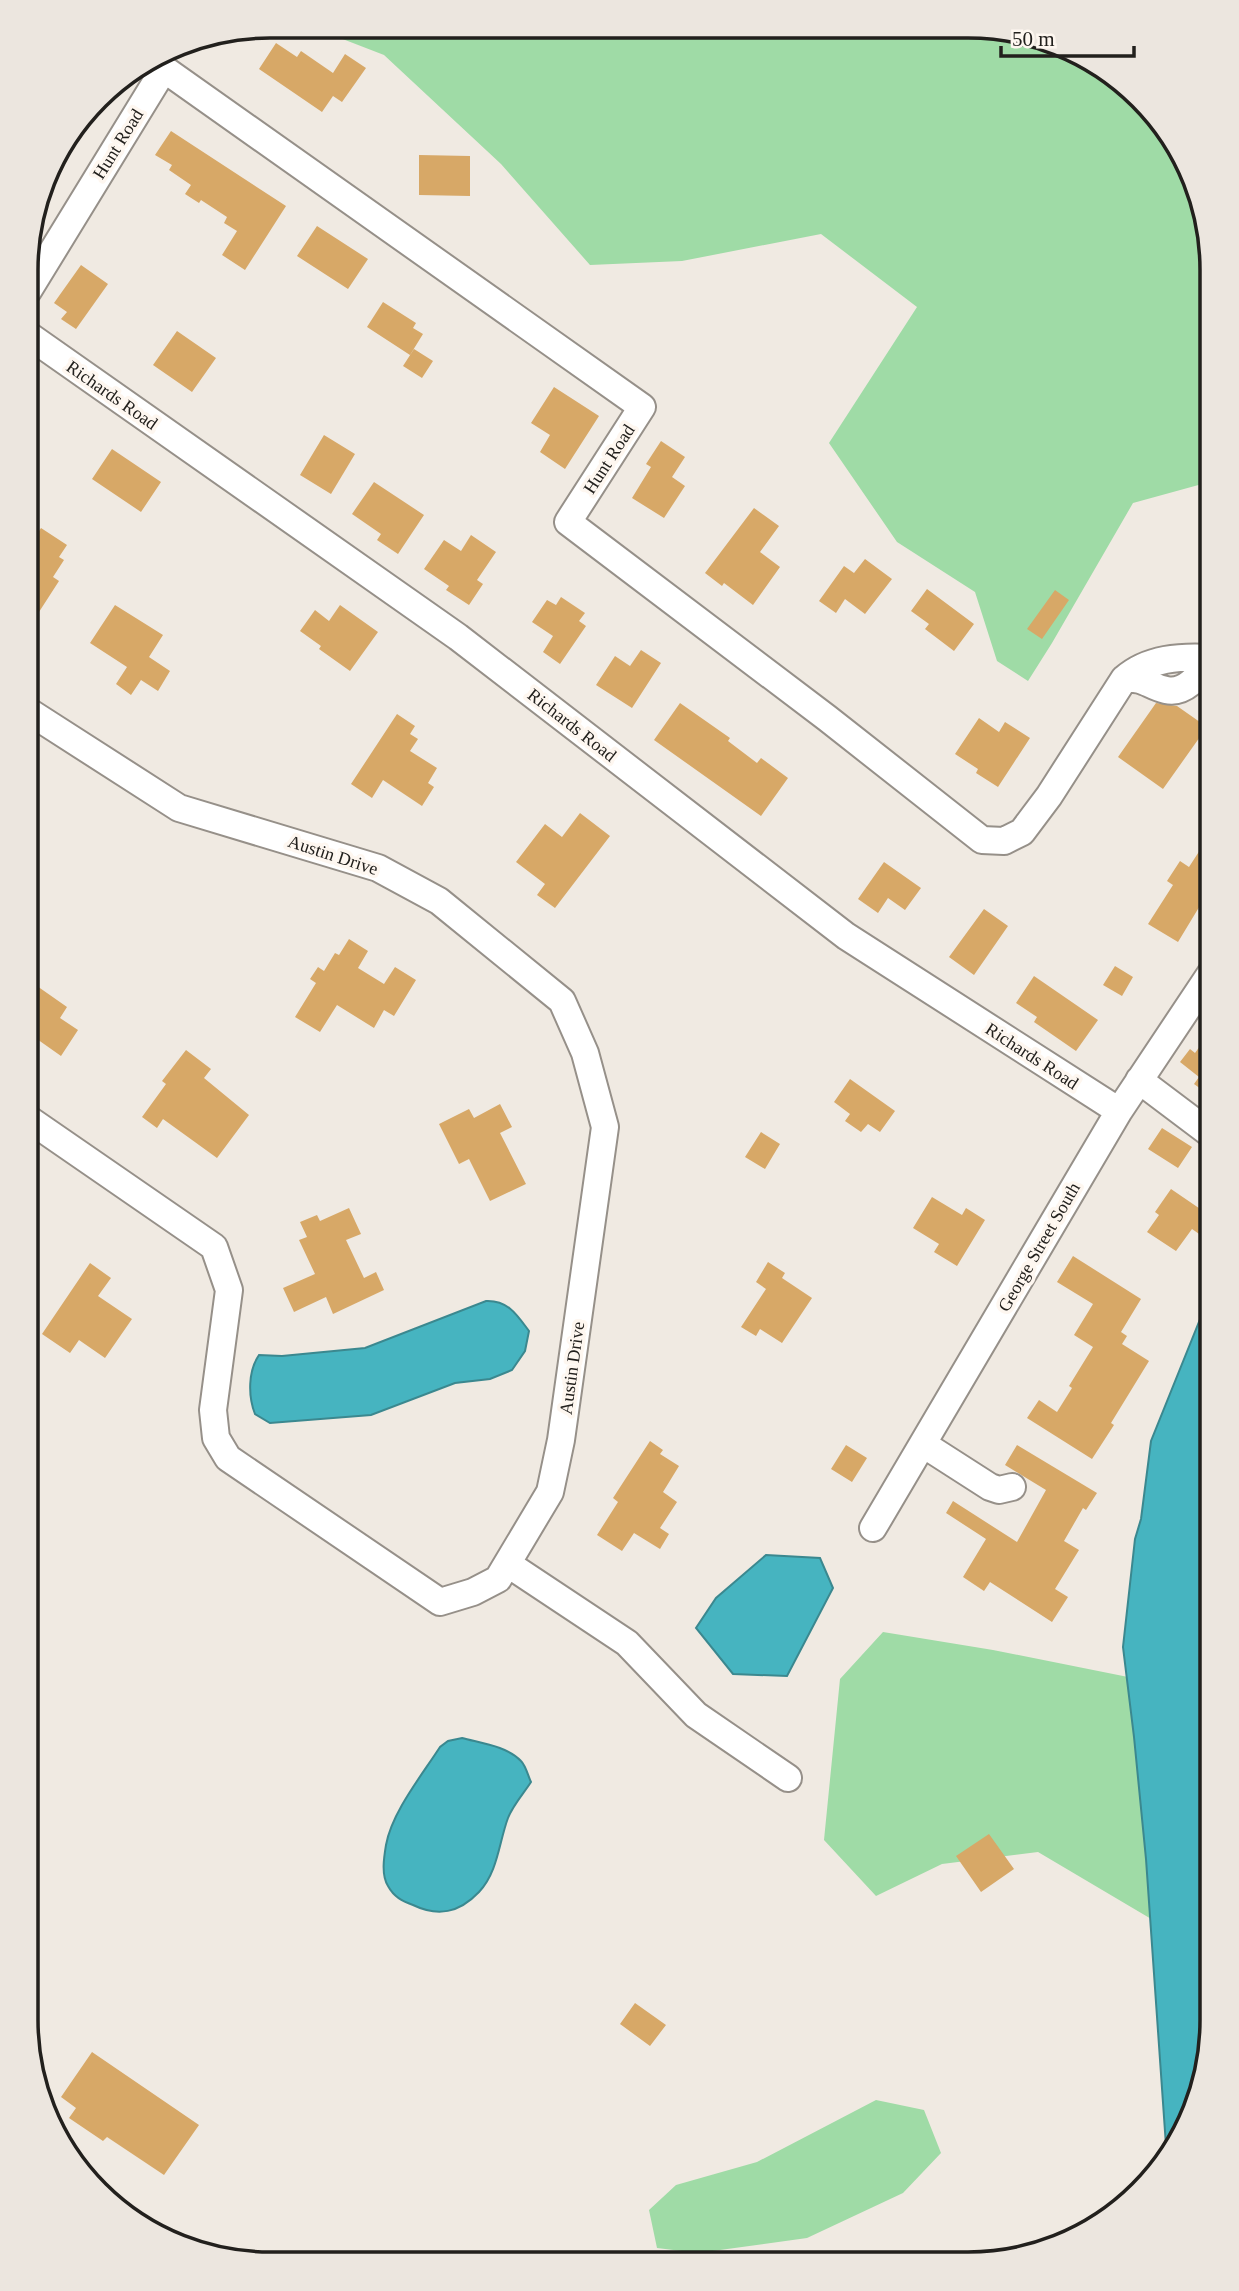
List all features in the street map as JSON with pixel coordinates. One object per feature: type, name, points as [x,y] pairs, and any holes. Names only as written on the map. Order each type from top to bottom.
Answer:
[{"type":"street","name":"Hunt Road","points":[[38,275],[164,69],[642,407],[568,522],[827,718],[982,840],[1004,841],[1022,832],[1049,796],[1124,679],[1138,677],[1166,690],[1177,690],[1188,686],[1200,672]]},
{"type":"street","name":"Richards Road","points":[[38,342],[458,637],[846,936],[1119,1111]]},
{"type":"street","name":"Austin Drive","points":[[38,717],[179,808],[378,868],[439,901],[562,1001],[585,1053],[605,1127],[561,1440],[550,1492],[498,1579],[473,1592],[440,1602],[228,1458],[216,1438],[213,1410],[229,1290],[214,1247],[38,1126]]},
{"type":"street","name":"George Street South","points":[[873,1528],[1119,1111],[1200,989]]},
{"type":"street","points":[[1139,1080],[1200,1126]]},
{"type":"street","points":[[923,1444],[990,1487],[999,1490],[1012,1487]]},
{"type":"street","points":[[508,1564],[627,1643],[696,1715],[788,1778]]},
{"type":"green space","points":[[340,38],[968,38],[1013,43],[1071,62],[1121,96],[1143,118],[1177,168],[1188,196],[1199,241],[1200,485],[1133,503],[1028,681],[997,661],[975,592],[897,542],[829,443],[917,307],[821,234],[682,261],[590,265],[501,164],[384,55]]},
{"type":"green space","points":[[883,1632],[993,1650],[1143,1680],[1158,1923],[1038,1852],[942,1864],[876,1896],[824,1840],[840,1679]]},
{"type":"green space","points":[[876,2100],[924,2110],[941,2153],[903,2193],[807,2238],[705,2252],[657,2248],[649,2210],[676,2185],[757,2162]]},
{"type":"water","points":[[486,1301],[506,1306],[529,1331],[525,1351],[512,1370],[490,1379],[455,1383],[371,1415],[270,1423],[255,1414],[250,1384],[259,1355],[282,1356],[365,1348]]},
{"type":"water","points":[[1200,1319],[1200,2035],[1188,2095],[1166,2141],[1146,1859],[1123,1647],[1135,1539],[1141,1519],[1151,1441]]},
{"type":"water","points":[[766,1555],[820,1558],[833,1588],[787,1676],[733,1674],[696,1628],[716,1598]]},
{"type":"water","points":[[462,1738],[493,1746],[515,1756],[521,1761],[531,1782],[510,1813],[494,1866],[479,1892],[456,1909],[431,1911],[402,1900],[390,1890],[384,1871],[386,1845],[401,1807],[440,1747],[448,1741]]},
{"type":"building","points":[[276,43],[297,57],[301,51],[333,73],[345,54],[366,68],[342,102],[333,96],[322,112],[259,69]]},
{"type":"building","points":[[171,131],[286,206],[245,270],[222,255],[237,231],[224,223],[227,217],[201,200],[199,203],[185,194],[191,185],[169,170],[172,165],[155,155]]},
{"type":"building","points":[[419,155],[470,156],[470,196],[419,195]]},
{"type":"building","points":[[317,226],[368,259],[348,289],[297,256]]},
{"type":"building","points":[[81,265],[108,284],[76,329],[61,319],[67,312],[54,303]]},
{"type":"building","points":[[383,302],[416,323],[413,328],[423,334],[410,355],[367,327]]},
{"type":"building","points":[[177,331],[216,358],[192,392],[153,365]]},
{"type":"building","points":[[414,349],[433,361],[422,378],[403,366]]},
{"type":"building","points":[[554,387],[599,416],[565,469],[540,452],[550,435],[531,423]]},
{"type":"building","points":[[324,435],[355,454],[331,494],[300,475]]},
{"type":"building","points":[[661,441],[685,457],[672,477],[685,486],[664,518],[632,498],[651,467],[646,464]]},
{"type":"building","points":[[112,449],[161,482],[141,512],[92,479]]},
{"type":"building","points":[[374,482],[424,515],[398,554],[377,540],[381,534],[352,514]]},
{"type":"building","points":[[754,508],[779,526],[760,552],[780,567],[753,605],[724,583],[722,586],[705,573]]},
{"type":"building","points":[[41,528],[67,545],[59,557],[64,560],[53,577],[59,581],[38,614],[38,533]]},
{"type":"building","points":[[471,535],[496,552],[477,580],[483,584],[469,605],[446,590],[449,586],[424,569],[444,540],[461,551]]},
{"type":"building","points":[[865,559],[892,579],[865,614],[845,599],[836,613],[819,601],[844,566],[854,573]]},
{"type":"building","points":[[927,589],[974,624],[954,651],[925,629],[929,624],[911,611]]},
{"type":"building","points":[[1055,590],[1069,600],[1042,639],[1027,629]]},
{"type":"building","points":[[561,597],[585,613],[579,621],[586,626],[560,664],[543,652],[553,636],[532,622],[547,600],[556,605]]},
{"type":"building","points":[[115,605],[163,635],[149,657],[170,671],[158,691],[141,680],[131,695],[116,684],[127,667],[90,643]]},
{"type":"building","points":[[340,605],[378,632],[350,671],[319,649],[321,646],[300,631],[315,610],[329,621]]},
{"type":"building","points":[[641,650],[661,663],[632,708],[596,685],[615,656],[630,666]]},
{"type":"building","points":[[680,703],[730,738],[728,741],[757,763],[761,758],[788,778],[761,816],[654,740]]},
{"type":"building","points":[[1156,703],[1177,706],[1200,722],[1200,737],[1163,789],[1118,757]]},
{"type":"building","points":[[397,714],[415,726],[410,734],[418,739],[410,751],[437,768],[428,783],[434,787],[422,806],[383,780],[372,798],[351,784]]},
{"type":"building","points":[[979,718],[999,732],[1005,722],[1030,738],[998,787],[976,773],[978,769],[955,754]]},
{"type":"building","points":[[580,813],[610,836],[555,908],[537,895],[545,884],[516,862],[545,824],[562,837]]},
{"type":"building","points":[[1200,850],[1200,906],[1178,942],[1148,924],[1173,885],[1167,881],[1180,861],[1189,867]]},
{"type":"building","points":[[884,862],[921,888],[905,910],[888,898],[878,913],[858,899]]},
{"type":"building","points":[[984,909],[1008,926],[974,975],[949,957]]},
{"type":"building","points":[[349,939],[368,951],[358,968],[384,984],[395,967],[416,980],[394,1016],[384,1010],[374,1028],[337,1005],[320,1032],[295,1017],[316,983],[310,979],[318,967],[324,971],[335,953],[339,955]]},
{"type":"building","points":[[1115,966],[1133,977],[1122,996],[1103,985]]},
{"type":"building","points":[[1034,976],[1098,1020],[1076,1051],[1034,1022],[1037,1017],[1016,1003]]},
{"type":"building","points":[[38,987],[67,1007],[60,1018],[78,1030],[61,1056],[38,1040]]},
{"type":"building","points":[[1200,1046],[1200,1088],[1194,1084],[1199,1077],[1180,1062],[1190,1049],[1195,1053]]},
{"type":"building","points":[[186,1050],[211,1069],[204,1078],[249,1115],[217,1158],[163,1119],[157,1128],[142,1117],[166,1084],[162,1081]]},
{"type":"building","points":[[850,1079],[895,1111],[880,1132],[868,1124],[861,1132],[845,1121],[850,1114],[834,1102]]},
{"type":"building","points":[[500,1104],[512,1127],[500,1133],[526,1184],[490,1201],[469,1159],[459,1164],[439,1124],[469,1109],[474,1118]]},
{"type":"building","points":[[1162,1128],[1192,1147],[1178,1168],[1148,1149]]},
{"type":"building","points":[[761,1132],[780,1144],[765,1169],[745,1157]]},
{"type":"building","points":[[1171,1189],[1200,1209],[1200,1235],[1192,1229],[1176,1251],[1147,1232],[1159,1215],[1155,1212]]},
{"type":"building","points":[[932,1197],[962,1215],[966,1208],[985,1220],[957,1266],[934,1252],[939,1244],[913,1228]]},
{"type":"building","points":[[349,1208],[361,1234],[346,1240],[364,1278],[376,1272],[384,1290],[333,1314],[326,1297],[294,1312],[283,1288],[315,1274],[299,1240],[307,1237],[300,1222],[317,1215],[320,1221]]},
{"type":"building","points":[[1073,1256],[1141,1299],[1121,1332],[1127,1336],[1122,1344],[1149,1361],[1092,1459],[1027,1418],[1039,1400],[1057,1412],[1093,1347],[1074,1335],[1093,1304],[1057,1282]]},
{"type":"building","points":[[768,1262],[785,1273],[782,1278],[812,1298],[782,1343],[760,1329],[756,1336],[741,1327],[766,1289],[756,1282]]},
{"type":"building","points":[[90,1263],[111,1278],[98,1296],[132,1319],[105,1358],[79,1340],[70,1353],[42,1334]]},
{"type":"building","points":[[650,1441],[663,1450],[660,1454],[679,1466],[663,1492],[677,1502],[660,1528],[669,1534],[660,1549],[634,1533],[622,1551],[597,1535],[618,1502],[613,1498]]},
{"type":"building","points":[[846,1445],[867,1458],[852,1482],[831,1469]]},
{"type":"building","points":[[1017,1445],[1097,1493],[1086,1510],[1083,1508],[1064,1541],[1079,1550],[1055,1589],[1068,1597],[1052,1622],[990,1582],[984,1591],[963,1577],[986,1539],[946,1513],[953,1501],[1017,1542],[1046,1490],[1005,1465]]},
{"type":"building","points":[[989,1834],[1014,1869],[981,1892],[956,1856]]},
{"type":"building","points":[[635,2003],[666,2025],[650,2046],[620,2024]]},
{"type":"building","points":[[92,2052],[199,2125],[164,2175],[107,2137],[103,2141],[69,2118],[76,2108],[61,2097]]}]
